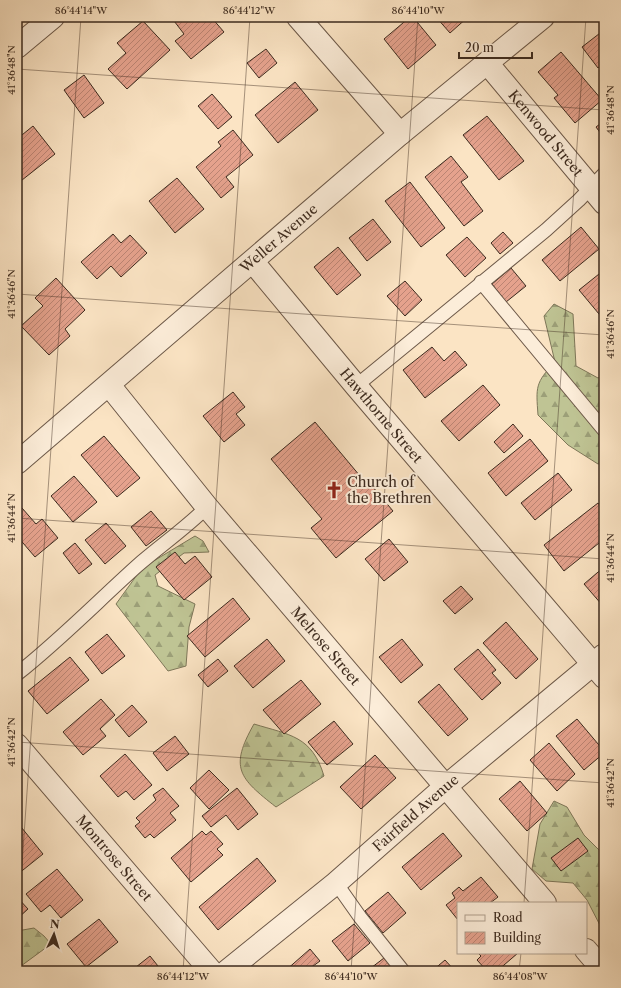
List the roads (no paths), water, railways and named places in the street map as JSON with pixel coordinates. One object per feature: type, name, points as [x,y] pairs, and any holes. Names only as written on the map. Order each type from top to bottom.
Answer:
[{"type":"street","points":[[17,47],[52,17]]},
{"type":"street","points":[[298,17],[400,134]]},
{"type":"street","name":"Weller Avenue","points":[[17,463],[253,262],[400,134],[488,64],[543,17]]},
{"type":"street","name":"Kenwood Street","points":[[488,64],[600,188]]},
{"type":"street","name":"Hawthorne Street","points":[[253,262],[356,386],[600,665]]},
{"type":"street","name":"Melrose Street","points":[[109,385],[207,507],[544,902]]},
{"type":"street","name":"Fairfield Avenue","points":[[227,971],[336,883],[445,787],[600,665]]},
{"type":"street","name":"Montrose Street","points":[[17,745],[211,971]]},
{"type":"street","points":[[587,951],[604,971]]},
{"type":"lane","points":[[356,386],[415,339],[481,282],[600,188]]},
{"type":"lane","points":[[481,282],[604,430]]},
{"type":"lane","points":[[17,674],[48,650],[88,610],[156,549],[207,507]]},
{"type":"lane","points":[[336,883],[360,917],[403,971]]},
{"type":"place","name":"Church of the Brethren","points":[[334,490]]}]
